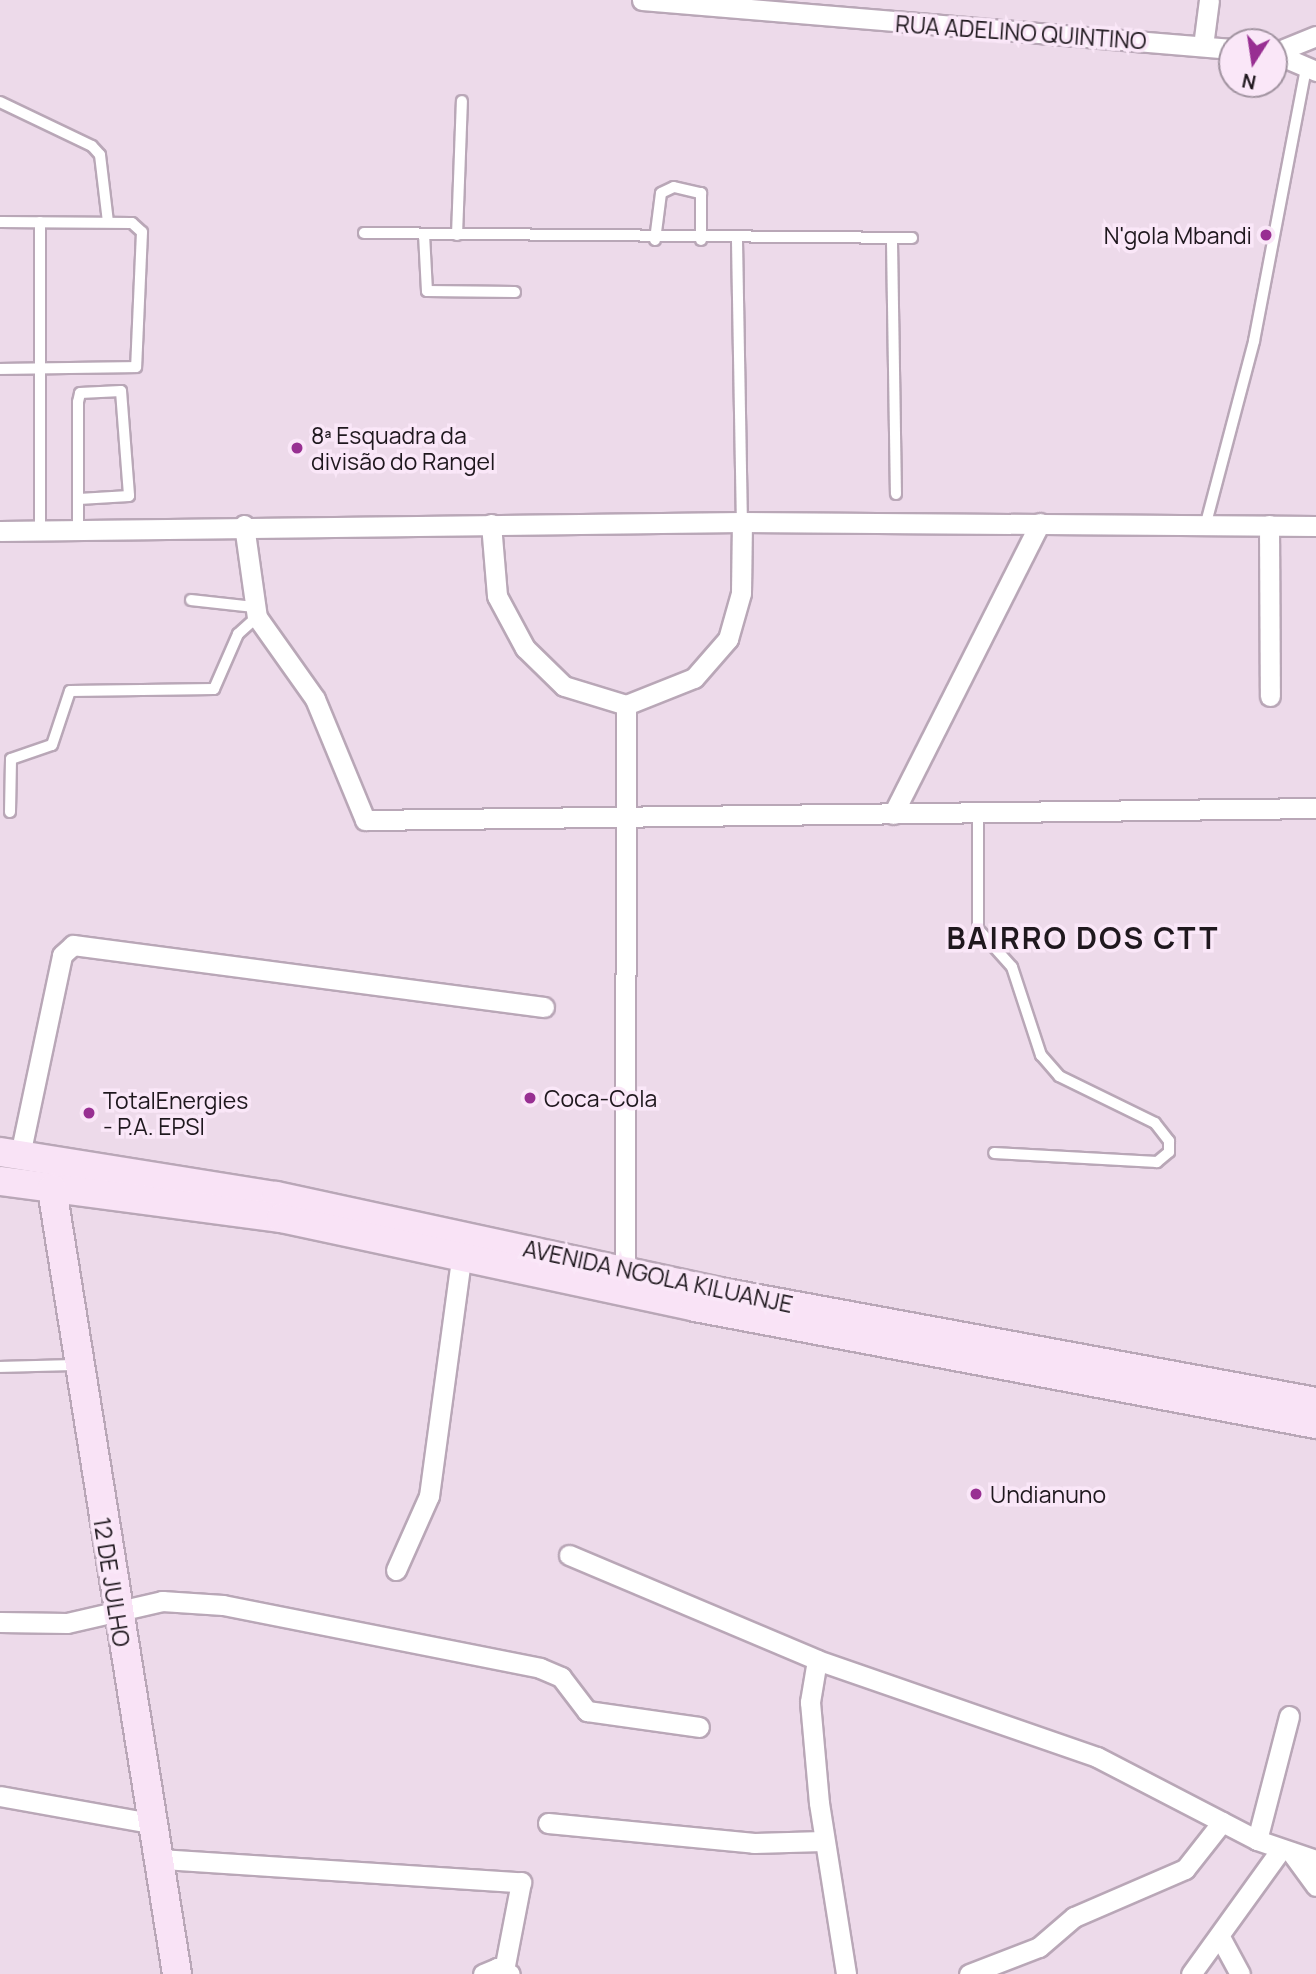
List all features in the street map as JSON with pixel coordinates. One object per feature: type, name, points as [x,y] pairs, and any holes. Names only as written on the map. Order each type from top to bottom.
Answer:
[{"type":"main road","name":"AVENIDA NGOLA KILUANJE","points":[[10,1153],[276,1196],[625,1272],[1316,1402]]},
{"type":"main road","name":"AVENIDA NGOLA KILUANJE","points":[[0,1181],[281,1218],[461,1259],[1316,1424]]},
{"type":"main road","name":"12 DE JULHO","points":[[52,1189],[116,1611],[156,1824],[177,1974]]},
{"type":"street","name":"RUA ADELINO QUINTINO","points":[[642,0],[787,7],[1218,47]]},
{"type":"street","points":[[1203,46],[1209,0]]},
{"type":"street","points":[[1288,47],[1316,36]]},
{"type":"street","points":[[1288,57],[1313,64]]},
{"type":"street","points":[[491,524],[497,596],[509,626],[544,671],[564,686],[626,705],[694,678],[728,639],[741,593],[742,522]]},
{"type":"street","points":[[0,531],[244,525],[742,522],[1206,523],[1316,526]]},
{"type":"street","points":[[893,814],[1040,523]]},
{"type":"street","points":[[244,525],[256,612],[314,699],[342,755],[359,816],[625,819],[1316,808]]},
{"type":"street","points":[[1269,525],[1270,696]]},
{"type":"street","points":[[625,1272],[626,705]]},
{"type":"street","points":[[10,1153],[62,956],[73,945],[544,1007]]},
{"type":"street","points":[[396,1570],[429,1496],[461,1259]]},
{"type":"street","points":[[569,1555],[817,1660],[1075,1748],[1257,1840],[1316,1860]]},
{"type":"street","points":[[0,1622],[67,1623],[116,1611],[187,1601],[253,1610],[540,1668],[561,1677],[587,1711],[699,1727]]},
{"type":"street","points":[[817,1660],[810,1702],[823,1841],[846,1974]]},
{"type":"street","points":[[1257,1840],[1289,1716]]},
{"type":"street","points":[[0,1796],[156,1824]]},
{"type":"street","points":[[969,1974],[1039,1947],[1074,1917],[1185,1869],[1222,1822]]},
{"type":"street","points":[[548,1823],[754,1843],[823,1841]]},
{"type":"street","points":[[1286,1851],[1316,1886]]},
{"type":"street","points":[[1191,1974],[1286,1851]]},
{"type":"street","points":[[161,1859],[521,1882],[507,1972],[483,1974]]},
{"type":"street","points":[[1220,1937],[1240,1974]]},
{"type":"lane","points":[[1206,523],[1254,341],[1313,64]]},
{"type":"lane","points":[[457,235],[462,101]]},
{"type":"lane","points":[[0,102],[92,146],[100,155],[108,222]]},
{"type":"lane","points":[[655,240],[661,193],[674,187],[701,193],[701,240]]},
{"type":"lane","points":[[0,222],[136,223],[142,232],[138,363],[130,369],[0,369]]},
{"type":"lane","points":[[40,222],[40,530]]},
{"type":"lane","points":[[364,233],[737,241],[892,242],[912,238]]},
{"type":"lane","points":[[424,234],[428,291],[515,292]]},
{"type":"lane","points":[[737,241],[742,522]]},
{"type":"lane","points":[[892,242],[896,495]]},
{"type":"lane","points":[[79,499],[129,496],[121,391],[80,393],[79,499],[79,529]]},
{"type":"lane","points":[[191,600],[256,612]]},
{"type":"lane","points":[[10,812],[11,758],[52,745],[70,691],[214,688],[237,634],[256,612]]},
{"type":"lane","points":[[978,813],[978,929],[1012,967],[1041,1055],[1059,1076],[1155,1123],[1169,1141],[1169,1152],[1157,1162],[994,1153]]},
{"type":"lane","points":[[0,1367],[78,1365]]},
{"type":"place","name":"N'gola Mbandi","points":[[1266,235]]},
{"type":"place","name":"8ª Esquadra da divisão do Rangel","points":[[297,448]]},
{"type":"place","name":"Coca-Cola","points":[[530,1098]]},
{"type":"place","name":"TotalEnergies - P.A. EPSI","points":[[89,1113]]},
{"type":"place","name":"Undianuno","points":[[976,1494]]},
{"type":"district","name":"BAIRRO DOS CTT","points":[[1083,938]]}]
